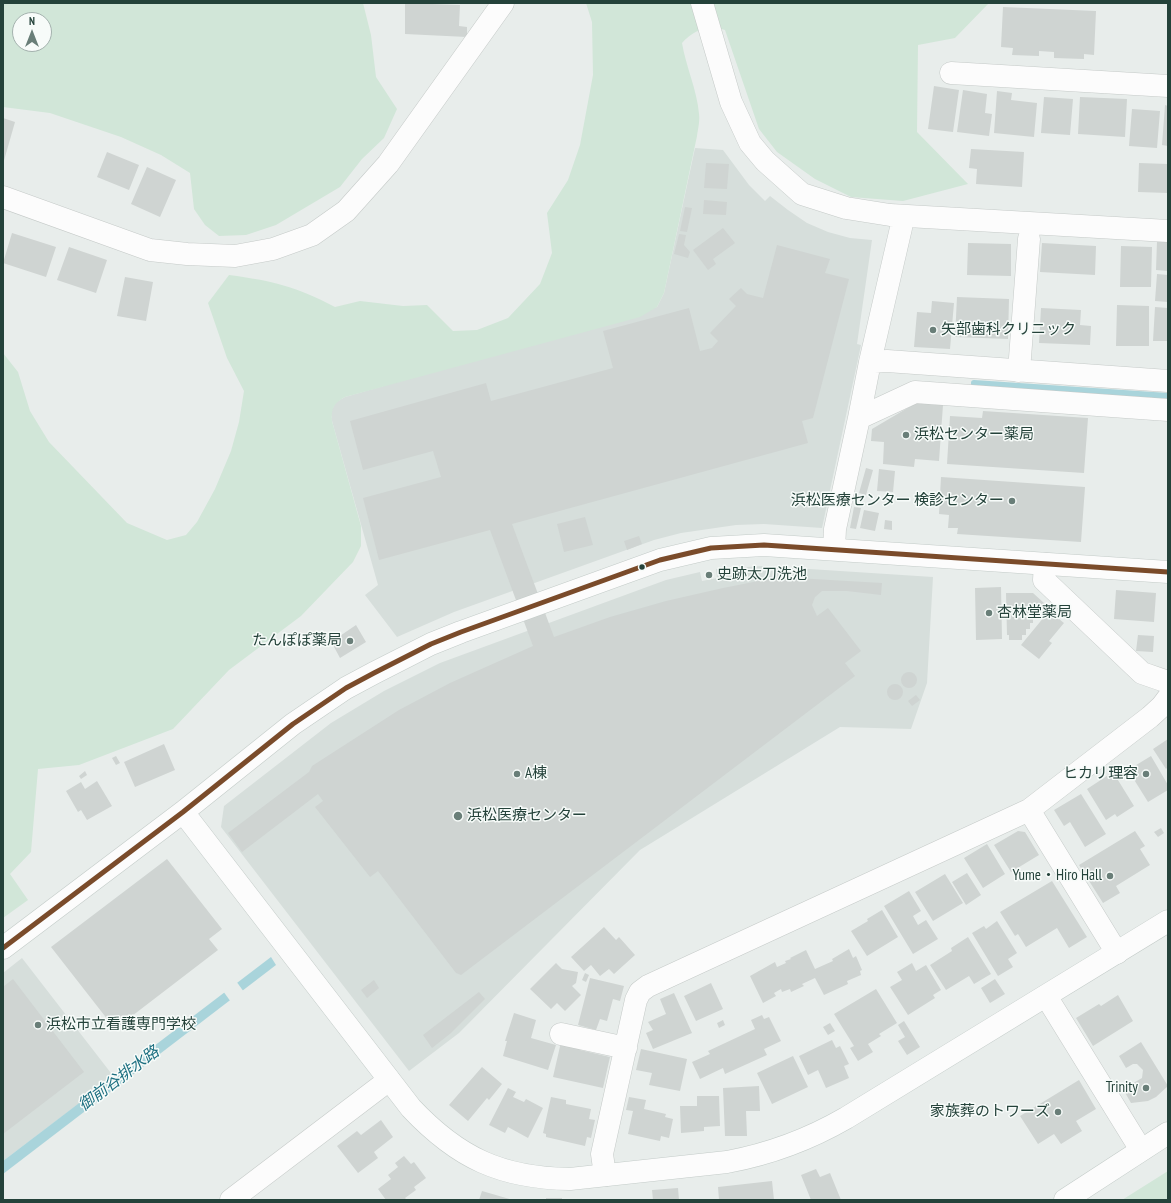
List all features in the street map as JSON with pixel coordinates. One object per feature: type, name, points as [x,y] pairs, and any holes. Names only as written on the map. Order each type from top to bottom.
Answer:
[{"type":"street","points":[[702,3],[730,102],[750,143],[765,161],[802,194],[846,208],[890,216],[1168,232]]},
{"type":"street","points":[[3,196],[150,250],[194,255],[235,256],[273,249],[312,235],[346,211],[388,164],[496,6]]},
{"type":"street","points":[[951,73],[1168,86]]},
{"type":"street","points":[[834,549],[835,529],[870,362],[901,228]]},
{"type":"street","points":[[1019,371],[1029,239]]},
{"type":"street","points":[[870,362],[887,360],[1168,381]]},
{"type":"street","points":[[859,418],[916,392],[1168,410]]},
{"type":"street","points":[[3,948],[183,812],[293,724],[346,688],[400,659],[461,632],[660,560],[711,548],[757,545],[1168,572]]},
{"type":"street","points":[[1045,564],[1044,580],[1142,674],[1168,682]]},
{"type":"street","points":[[605,1175],[602,1154],[636,1000],[640,992],[648,986],[1029,810],[1150,717],[1168,698]]},
{"type":"street","points":[[1029,810],[1117,953]]},
{"type":"street","points":[[183,812],[389,1080],[411,1108],[433,1131],[470,1157],[494,1168],[519,1175],[545,1179],[570,1179],[727,1162],[752,1157],[800,1142],[846,1118],[1168,921]]},
{"type":"street","points":[[1046,996],[1141,1150]]},
{"type":"street","points":[[561,1034],[626,1048]]},
{"type":"street","points":[[231,1200],[389,1080]]},
{"type":"street","points":[[1065,1200],[1168,1133]]},
{"type":"shaded area","points":[[695,148],[723,150],[749,185],[765,201],[770,196],[807,223],[828,232],[850,238],[872,240],[857,344],[861,345],[822,528],[764,524],[736,525],[681,533],[654,540],[454,612],[397,637],[365,595],[378,585],[332,421],[331,411],[336,402],[345,397],[657,307],[664,293]]},
{"type":"shaded area","name":"浜松医療センター","points":[[763,566],[933,577],[927,683],[911,729],[840,727],[640,850],[459,1033],[409,1071],[221,827],[224,806],[331,723],[384,691],[440,663],[666,580],[700,572],[702,581],[717,578],[716,569]]},
{"type":"shaded area","name":"浜松市立看護専門学校","points":[[22,958],[114,1077],[3,1161],[3,973]]},
{"type":"green space","points":[[3,3],[363,3],[371,35],[376,77],[397,109],[384,138],[362,159],[340,187],[276,225],[246,235],[219,236],[205,225],[194,209],[190,173],[161,155],[121,137],[50,113],[3,107]]},
{"type":"green space","points":[[586,3],[989,3],[955,38],[918,45],[917,132],[968,184],[903,201],[851,197],[815,179],[777,152],[759,129],[725,30],[707,28],[691,35],[682,43],[698,105],[699,125],[664,293],[657,307],[640,317],[345,397],[338,401],[333,409],[332,421],[361,526],[361,546],[353,562],[301,616],[229,670],[173,729],[79,765],[38,769],[31,852],[10,874],[28,900],[3,918],[3,353],[18,372],[30,411],[49,442],[127,523],[167,540],[186,535],[197,522],[215,489],[231,451],[239,422],[244,391],[227,358],[208,303],[229,275],[284,285],[308,294],[335,307],[360,301],[403,306],[427,305],[453,331],[477,330],[508,318],[540,284],[552,253],[547,213],[568,180],[580,145],[593,75],[592,22]]},
{"type":"green space","points":[[1168,1171],[1168,1200],[1122,1200]]},
{"type":"water","name":"御前谷排水路","points":[[271,957],[276,965],[3,1174],[3,1161]]},
{"type":"pier","points":[[236,981],[244,992],[231,1002],[223,991]]},
{"type":"building","points":[[405,3],[460,5],[459,26],[467,27],[467,37],[405,34]]},
{"type":"building","points":[[1003,7],[1096,11],[1094,55],[1084,54],[1084,59],[1054,58],[1054,52],[1039,51],[1039,56],[1012,55],[1013,48],[1001,47]]},
{"type":"building","points":[[934,86],[959,90],[953,132],[928,129]]},
{"type":"building","points":[[963,90],[987,94],[985,113],[992,114],[989,136],[957,132]]},
{"type":"building","points":[[997,91],[1012,93],[1011,100],[1037,103],[1034,137],[994,133]]},
{"type":"building","points":[[1044,97],[1073,99],[1070,135],[1041,133]]},
{"type":"building","points":[[1080,97],[1127,99],[1125,137],[1078,134]]},
{"type":"building","points":[[1165,105],[1168,106],[1168,146],[1162,145]]},
{"type":"building","points":[[1132,109],[1160,111],[1157,148],[1129,146]]},
{"type":"building","points":[[3,118],[15,122],[3,164]]},
{"type":"building","points":[[971,149],[1024,152],[1022,187],[976,184],[977,169],[969,168]]},
{"type":"building","points":[[107,152],[139,165],[129,190],[97,177]]},
{"type":"building","points":[[706,163],[729,164],[727,189],[704,188]]},
{"type":"building","points":[[1139,163],[1168,164],[1168,193],[1138,192]]},
{"type":"building","points":[[147,167],[176,180],[160,217],[131,204]]},
{"type":"building","points":[[704,200],[727,202],[726,215],[703,214]]},
{"type":"building","points":[[685,207],[692,208],[687,232],[680,231]]},
{"type":"building","points":[[723,228],[735,243],[713,259],[716,264],[708,270],[693,250]]},
{"type":"building","points":[[12,233],[56,247],[46,277],[3,263]]},
{"type":"building","points":[[679,234],[686,235],[684,245],[690,252],[688,258],[674,254]]},
{"type":"building","points":[[1157,241],[1168,241],[1168,271],[1156,270]]},
{"type":"building","points":[[968,243],[1011,244],[1011,276],[967,275]]},
{"type":"building","points":[[1042,243],[1096,246],[1095,275],[1040,272]]},
{"type":"building","name":"浜松医療センター","points":[[777,245],[830,259],[825,273],[849,279],[813,418],[802,421],[808,443],[512,524],[554,637],[610,617],[666,601],[779,577],[882,583],[881,595],[847,591],[822,591],[815,597],[812,605],[817,616],[828,608],[861,651],[845,663],[855,676],[461,975],[456,973],[378,871],[370,877],[315,807],[323,801],[318,794],[242,852],[228,833],[309,772],[312,766],[399,710],[450,683],[533,646],[490,530],[379,560],[363,498],[441,477],[433,451],[363,470],[350,421],[486,383],[491,401],[613,368],[603,331],[689,308],[700,351],[712,348],[718,341],[710,333],[736,306],[729,299],[741,288],[747,294],[763,298]]},
{"type":"building","points":[[1121,246],[1152,247],[1151,287],[1120,287]]},
{"type":"building","points":[[69,247],[107,260],[96,293],[57,280]]},
{"type":"building","points":[[1157,274],[1168,275],[1168,302],[1155,301]]},
{"type":"building","points":[[125,277],[153,282],[146,321],[117,316]]},
{"type":"building","points":[[957,297],[1009,299],[1008,339],[955,337]]},
{"type":"building","name":"矢部歯科クリニック","points":[[932,301],[954,303],[950,349],[914,347],[917,312],[931,313]]},
{"type":"building","points":[[1117,305],[1149,306],[1149,346],[1116,346]]},
{"type":"building","points":[[1155,307],[1168,308],[1168,341],[1153,341]]},
{"type":"building","points":[[1041,308],[1081,310],[1080,325],[1091,326],[1090,345],[1039,343]]},
{"type":"building","name":"浜松センター薬局","points":[[916,403],[943,405],[939,461],[915,459],[914,467],[883,464],[884,442],[871,441],[872,429]]},
{"type":"building","points":[[983,411],[1088,418],[1084,473],[947,464],[950,416],[982,418]]},
{"type":"building","points":[[866,468],[873,470],[866,495],[859,493]]},
{"type":"building","points":[[879,469],[895,471],[893,492],[877,491]]},
{"type":"building","name":"浜松医療センター 検診センター","points":[[941,477],[1085,487],[1081,542],[957,534],[958,528],[948,528],[949,515],[939,514]]},
{"type":"building","points":[[854,507],[861,508],[856,529],[850,528]]},
{"type":"building","points":[[864,510],[879,513],[875,531],[860,528]]},
{"type":"building","points":[[585,517],[593,545],[564,552],[557,524]]},
{"type":"building","points":[[885,520],[892,521],[892,530],[884,529]]},
{"type":"building","points":[[639,536],[642,544],[627,550],[624,541]]},
{"type":"building","name":"杏林堂薬局","points":[[1001,587],[1002,639],[976,640],[975,588]]},
{"type":"building","points":[[1116,590],[1156,593],[1154,622],[1114,619]]},
{"type":"building","points":[[1006,593],[1033,593],[1044,603],[1033,619],[1033,623],[1030,623],[1030,629],[1026,629],[1026,635],[1022,635],[1022,640],[1009,640],[1009,635],[1007,635]]},
{"type":"building","points":[[1049,611],[1064,623],[1049,641],[1052,643],[1039,659],[1021,645]]},
{"type":"building","name":"たんぽぽ薬局","points":[[356,625],[366,642],[340,658],[333,645],[336,643],[334,640]]},
{"type":"building","points":[[1138,635],[1154,636],[1153,652],[1136,651]]},
{"type":"building","points":[[909,672],[916,677],[917,680],[912,687],[909,688],[902,683],[901,680],[906,673]]},
{"type":"building","points":[[895,684],[902,689],[903,692],[898,699],[895,700],[888,695],[887,692],[892,685]]},
{"type":"building","points":[[916,695],[920,700],[912,706],[908,701]]},
{"type":"building","points":[[1168,739],[1168,767],[1166,769],[1153,749]]},
{"type":"building","points":[[164,744],[175,770],[135,787],[124,762]]},
{"type":"building","points":[[116,756],[120,763],[116,765],[112,758]]},
{"type":"building","points":[[1151,756],[1168,785],[1168,790],[1148,802],[1128,770]]},
{"type":"building","points":[[85,771],[87,775],[81,779],[79,776]]},
{"type":"building","points":[[1113,772],[1134,806],[1117,817],[1115,814],[1106,820],[1087,789]]},
{"type":"building","points":[[97,781],[112,806],[87,820],[81,810],[78,812],[66,791],[81,782],[85,789]]},
{"type":"building","points":[[1081,794],[1106,834],[1085,847],[1070,822],[1064,826],[1054,810]]},
{"type":"building","points":[[1161,828],[1164,833],[1158,837],[1154,832]]},
{"type":"building","points":[[1018,831],[1025,832],[1039,855],[1011,872],[994,845]]},
{"type":"building","name":"Yume・Hiro Hall","points":[[1135,831],[1145,846],[1140,849],[1150,865],[1116,886],[1120,893],[1103,903],[1079,865]]},
{"type":"building","points":[[987,844],[1005,874],[983,888],[964,858]]},
{"type":"building","points":[[167,859],[222,929],[209,939],[218,950],[115,1029],[51,947]]},
{"type":"building","points":[[967,873],[981,895],[966,905],[952,882]]},
{"type":"building","points":[[945,874],[963,903],[933,921],[915,892]]},
{"type":"building","points":[[1052,881],[1087,937],[1069,948],[1057,928],[1026,947],[1018,934],[1015,936],[1000,912]]},
{"type":"building","points":[[909,891],[921,911],[913,916],[918,925],[926,920],[938,939],[913,954],[884,906]]},
{"type":"building","points":[[882,910],[898,937],[867,956],[851,931],[868,921],[867,919]]},
{"type":"building","points":[[997,921],[1017,953],[1008,959],[1013,967],[998,976],[972,933],[984,926],[986,929]]},
{"type":"building","points":[[604,927],[616,940],[619,937],[635,955],[614,974],[609,969],[600,976],[591,965],[584,971],[571,957]]},
{"type":"building","points":[[968,937],[991,974],[974,984],[969,976],[946,990],[930,965],[952,951],[951,948]]},
{"type":"building","points":[[849,949],[853,958],[856,956],[862,970],[860,971],[861,975],[847,981],[848,984],[824,995],[815,978],[802,984],[804,986],[791,992],[790,989],[782,992],[781,989],[774,993],[776,996],[763,1003],[750,976],[775,962],[777,967],[786,963],[785,961],[806,950],[815,969],[833,961],[832,959]]},
{"type":"building","points":[[556,963],[562,969],[578,972],[576,983],[572,986],[581,995],[565,1011],[557,1003],[551,1009],[530,989]]},
{"type":"building","points":[[912,963],[916,971],[926,965],[941,990],[933,995],[935,998],[908,1015],[890,987],[902,980],[897,972]]},
{"type":"building","points":[[585,973],[589,975],[586,982],[582,980]]},
{"type":"building","points":[[590,978],[624,986],[620,1001],[613,999],[607,1021],[600,1019],[596,1030],[578,1025]]},
{"type":"building","points":[[13,979],[84,1072],[3,1134],[3,987]]},
{"type":"building","points":[[995,979],[1005,994],[990,1003],[981,988]]},
{"type":"building","points":[[374,980],[379,988],[367,998],[361,990]]},
{"type":"building","points":[[711,983],[723,1009],[696,1021],[684,996]]},
{"type":"building","points":[[876,989],[897,1023],[879,1034],[881,1036],[868,1044],[873,1052],[858,1061],[850,1048],[854,1046],[834,1014]]},
{"type":"building","points":[[479,992],[485,999],[451,1033],[432,1048],[423,1035]]},
{"type":"building","points":[[674,993],[692,1033],[653,1049],[646,1033],[653,1030],[648,1022],[666,1014],[660,999]]},
{"type":"building","points":[[1118,995],[1133,1021],[1093,1046],[1076,1018],[1099,1004],[1101,1006]]},
{"type":"building","points":[[514,1013],[536,1020],[531,1038],[556,1045],[548,1070],[503,1056],[507,1041],[505,1041]]},
{"type":"building","points":[[762,1015],[764,1019],[769,1017],[781,1041],[764,1049],[767,1055],[725,1074],[723,1068],[700,1079],[692,1062],[710,1054],[708,1051],[755,1029],[751,1020]]},
{"type":"building","points":[[723,1020],[725,1025],[719,1028],[717,1023]]},
{"type":"building","points":[[904,1021],[920,1047],[907,1055],[898,1041],[905,1037],[898,1025]]},
{"type":"building","points":[[830,1023],[835,1031],[828,1035],[823,1027]]},
{"type":"building","points":[[832,1040],[836,1048],[840,1046],[849,1064],[844,1066],[849,1078],[826,1088],[818,1070],[808,1075],[799,1056]]},
{"type":"building","points":[[561,1042],[581,1046],[580,1050],[610,1057],[603,1088],[553,1077]]},
{"type":"building","points":[[1141,1042],[1168,1086],[1156,1097],[1148,1101],[1131,1103],[1123,1089],[1142,1078],[1143,1070],[1137,1064],[1133,1064],[1126,1068],[1119,1056]]},
{"type":"building","points":[[641,1049],[687,1059],[680,1091],[649,1085],[652,1073],[636,1070]]},
{"type":"building","points":[[793,1056],[808,1087],[772,1104],[757,1073]]},
{"type":"building","points":[[482,1067],[502,1084],[489,1100],[487,1098],[468,1121],[449,1105]]},
{"type":"building","name":"家族葬のトワーズ","points":[[1079,1080],[1096,1109],[1076,1121],[1082,1131],[1061,1144],[1054,1134],[1038,1144],[1020,1116]]},
{"type":"building","points":[[759,1086],[760,1111],[746,1111],[747,1136],[725,1136],[723,1088]]},
{"type":"building","points":[[508,1088],[516,1092],[513,1097],[524,1102],[526,1099],[543,1108],[528,1138],[508,1127],[505,1133],[489,1125]]},
{"type":"building","points":[[697,1096],[719,1096],[720,1126],[704,1127],[704,1131],[681,1133],[680,1106],[697,1106]]},
{"type":"building","points":[[551,1097],[566,1100],[566,1104],[591,1109],[589,1119],[595,1120],[591,1138],[587,1137],[585,1146],[546,1137],[546,1134],[543,1133]]},
{"type":"building","points":[[629,1097],[646,1100],[644,1109],[666,1114],[665,1117],[673,1119],[669,1138],[661,1136],[660,1141],[628,1134],[633,1111],[626,1110]]},
{"type":"building","points":[[381,1120],[393,1137],[374,1152],[378,1158],[358,1173],[337,1146],[357,1131],[361,1135]]},
{"type":"building","points":[[404,1156],[411,1164],[414,1162],[426,1178],[414,1187],[416,1190],[405,1198],[407,1200],[386,1200],[378,1189],[391,1179],[388,1175],[398,1167],[395,1163]]},
{"type":"building","points":[[816,1169],[820,1177],[830,1173],[841,1200],[811,1200],[801,1175]]},
{"type":"building","points":[[772,1181],[774,1200],[719,1200],[718,1187]]},
{"type":"building","points":[[678,1188],[679,1200],[653,1200],[652,1190]]},
{"type":"building","points":[[482,1191],[513,1200],[479,1200]]},
{"type":"building","points":[[546,1198],[562,1198],[562,1200],[546,1200]]},
{"type":"waterway","points":[[974,383],[1168,396]]},
{"type":"transit line","points":[[3,948],[183,812],[293,724],[346,688],[431,644],[660,560],[711,548],[764,545],[1168,572]]},
{"type":"place","name":"矢部歯科クリニック","points":[[933,330]]},
{"type":"place","name":"浜松センター薬局","points":[[906,435]]},
{"type":"place","name":"浜松医療センター 検診センター","points":[[1012,501]]},
{"type":"place","name":"史跡太刀洗池","points":[[709,575]]},
{"type":"place","name":"杏林堂薬局","points":[[989,613]]},
{"type":"place","name":"たんぽぽ薬局","points":[[350,641]]},
{"type":"place","name":"A棟","points":[[517,774]]},
{"type":"place","name":"ヒカリ理容","points":[[1146,774]]},
{"type":"place","name":"浜松医療センター","points":[[458,816]]},
{"type":"place","name":"Yume・Hiro Hall","points":[[1110,876]]},
{"type":"place","name":"浜松市立看護専門学校","points":[[38,1025]]},
{"type":"place","name":"Trinity","points":[[1146,1088]]},
{"type":"place","name":"家族葬のトワーズ","points":[[1058,1112]]}]
